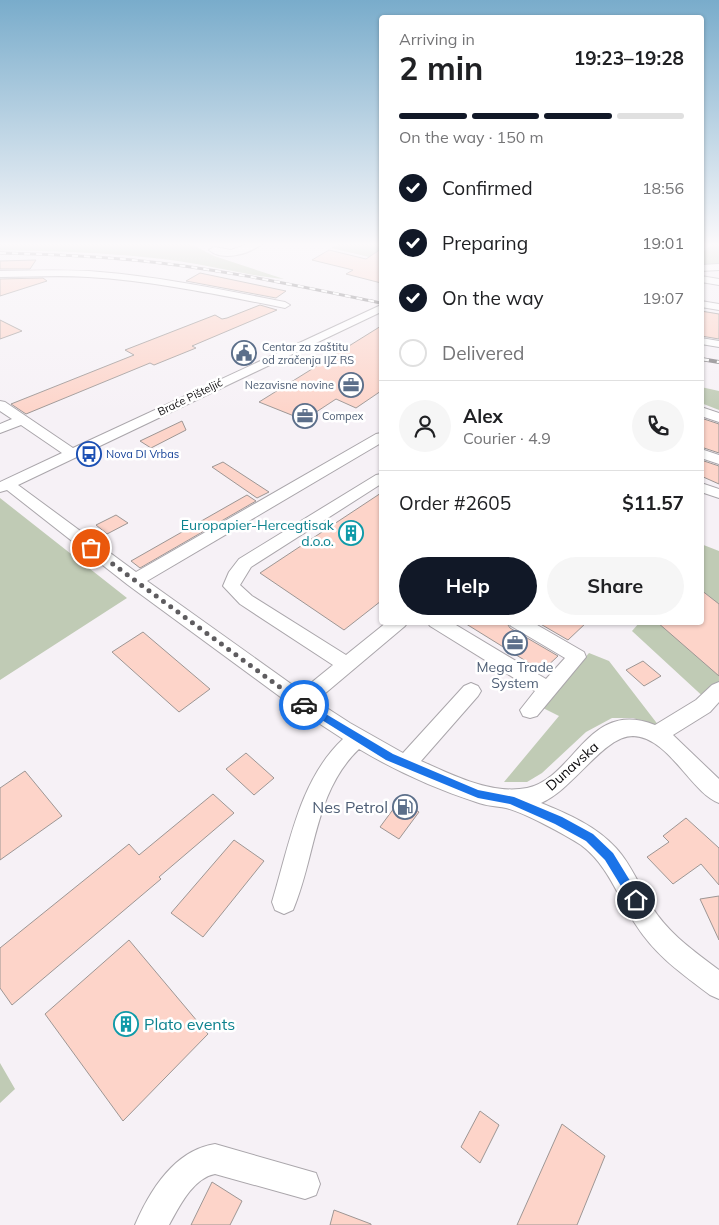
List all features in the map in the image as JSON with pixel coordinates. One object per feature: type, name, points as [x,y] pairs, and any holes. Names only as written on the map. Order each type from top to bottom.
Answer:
[{"type":"street","points":[[260,300],[285,305]]},
{"type":"street","points":[[704,304],[719,307]]},
{"type":"street","name":"Braće Pišteljić","points":[[4,486],[379,309]]},
{"type":"street","points":[[704,342],[719,344]]},
{"type":"street","points":[[0,405],[72,454]]},
{"type":"street","points":[[704,412],[719,418]]},
{"type":"street","points":[[0,429],[22,420]]},
{"type":"street","points":[[134,580],[379,438]]},
{"type":"street","points":[[704,454],[719,460]]},
{"type":"street","points":[[347,665],[246,600],[231,586],[235,576],[246,563],[379,479]]},
{"type":"street","name":"Dunavska","points":[[4,486],[301,702],[389,757],[478,794],[511,800],[536,796],[552,787],[587,750],[608,734],[624,727],[641,729],[656,734],[719,794]]},
{"type":"street","points":[[704,488],[719,494]]},
{"type":"street","points":[[301,702],[395,625]]},
{"type":"street","points":[[441,625],[548,690]]},
{"type":"street","points":[[522,625],[577,657],[530,710]]},
{"type":"street","points":[[656,734],[703,706],[719,690]]},
{"type":"street","points":[[406,764],[471,691]]},
{"type":"street","points":[[284,902],[322,784],[338,758],[357,738]]},
{"type":"street","points":[[511,800],[559,821],[589,838],[609,856],[628,885],[644,916],[667,946],[719,986]]},
{"type":"street","points":[[151,1225],[177,1185],[192,1167],[208,1159],[215,1159],[304,1184]]},
{"type":"green space","points":[[704,388],[719,391],[719,410],[704,404]]},
{"type":"green space","points":[[0,498],[127,598],[0,680]]},
{"type":"green space","points":[[704,545],[719,551],[719,696],[709,702],[632,631],[637,625],[704,625]]},
{"type":"green space","points":[[589,653],[609,661],[659,726],[633,718],[612,718],[586,732],[542,773],[527,782],[504,782],[559,716],[541,707]]},
{"type":"green space","points":[[0,1063],[15,1089],[0,1103]]},
{"type":"building","points":[[260,305],[277,310],[192,346],[196,348],[154,365],[150,363],[26,414],[11,404],[134,355],[125,350],[215,315],[222,319],[227,318]]},
{"type":"building","points":[[704,312],[719,314],[719,339],[704,336]]},
{"type":"building","points":[[0,320],[22,331],[0,339]]},
{"type":"building","points":[[379,327],[379,392],[356,408],[336,399],[304,420],[259,402]]},
{"type":"building","points":[[704,419],[719,424],[719,453],[704,448]]},
{"type":"building","points":[[182,421],[186,430],[151,448],[140,441]]},
{"type":"building","points":[[704,461],[719,466],[719,484],[704,477]]},
{"type":"building","points":[[223,462],[269,492],[257,498],[212,467]]},
{"type":"building","name":"Europapier-Hercegtisak d.o.o.","points":[[379,494],[379,603],[344,630],[260,573]]},
{"type":"building","points":[[247,495],[256,501],[140,568],[131,561]]},
{"type":"building","points":[[116,515],[128,523],[107,534],[96,525]]},
{"type":"building","points":[[704,592],[719,604],[719,676],[660,625],[704,625]]},
{"type":"building","points":[[468,625],[508,625],[558,656],[542,671]]},
{"type":"building","points":[[542,625],[584,625],[568,640]]},
{"type":"building","points":[[143,632],[210,689],[179,712],[112,652]]},
{"type":"building","points":[[643,661],[661,676],[644,686],[626,670]]},
{"type":"building","points":[[246,753],[274,778],[254,795],[226,769]]},
{"type":"building","points":[[25,771],[62,816],[0,860],[0,788]]},
{"type":"building","points":[[213,794],[234,813],[159,877],[161,879],[12,1005],[0,988],[0,948],[129,844],[139,855]]},
{"type":"building","points":[[400,800],[419,812],[399,839],[380,827]]},
{"type":"building","points":[[686,818],[719,848],[719,885],[701,864],[673,884],[647,857],[669,842],[663,836]]},
{"type":"building","points":[[234,840],[264,861],[203,937],[171,913]]},
{"type":"building","points":[[719,896],[719,940],[700,899]]},
{"type":"building","name":"Plato events","points":[[129,940],[208,1034],[123,1121],[45,1014]]},
{"type":"building","points":[[480,1111],[499,1125],[480,1163],[461,1147]]},
{"type":"building","points":[[562,1124],[605,1156],[577,1225],[517,1225]]},
{"type":"building","points":[[212,1182],[242,1201],[230,1225],[191,1225]]},
{"type":"building","points":[[334,1210],[371,1224],[371,1225],[330,1225]]},
{"type":"railway","points":[[367,300],[379,303]]},
{"type":"railway","points":[[704,360],[719,362]]},
{"type":"way so far","points":[[91,548],[304,705]]},
{"type":"place","name":"Centar za zaštitu od zračenja IJZ RS","points":[[244,353]]},
{"type":"place","name":"Nezavisne novine","points":[[351,385]]},
{"type":"place","name":"Compex","points":[[305,416]]},
{"type":"place","name":"Nova DI Vrbas","points":[[89,454]]},
{"type":"place","name":"Europapier-Hercegtisak d.o.o.","points":[[351,533]]},
{"type":"place","name":"Mega Trade System","points":[[515,643]]},
{"type":"place","name":"Nes Petrol","points":[[405,807]]},
{"type":"place","name":"Plato events","points":[[126,1024]]},
{"type":"route","points":[[304,705],[389,757],[478,794],[511,800],[559,821],[589,838],[609,856],[636,900]]}]
